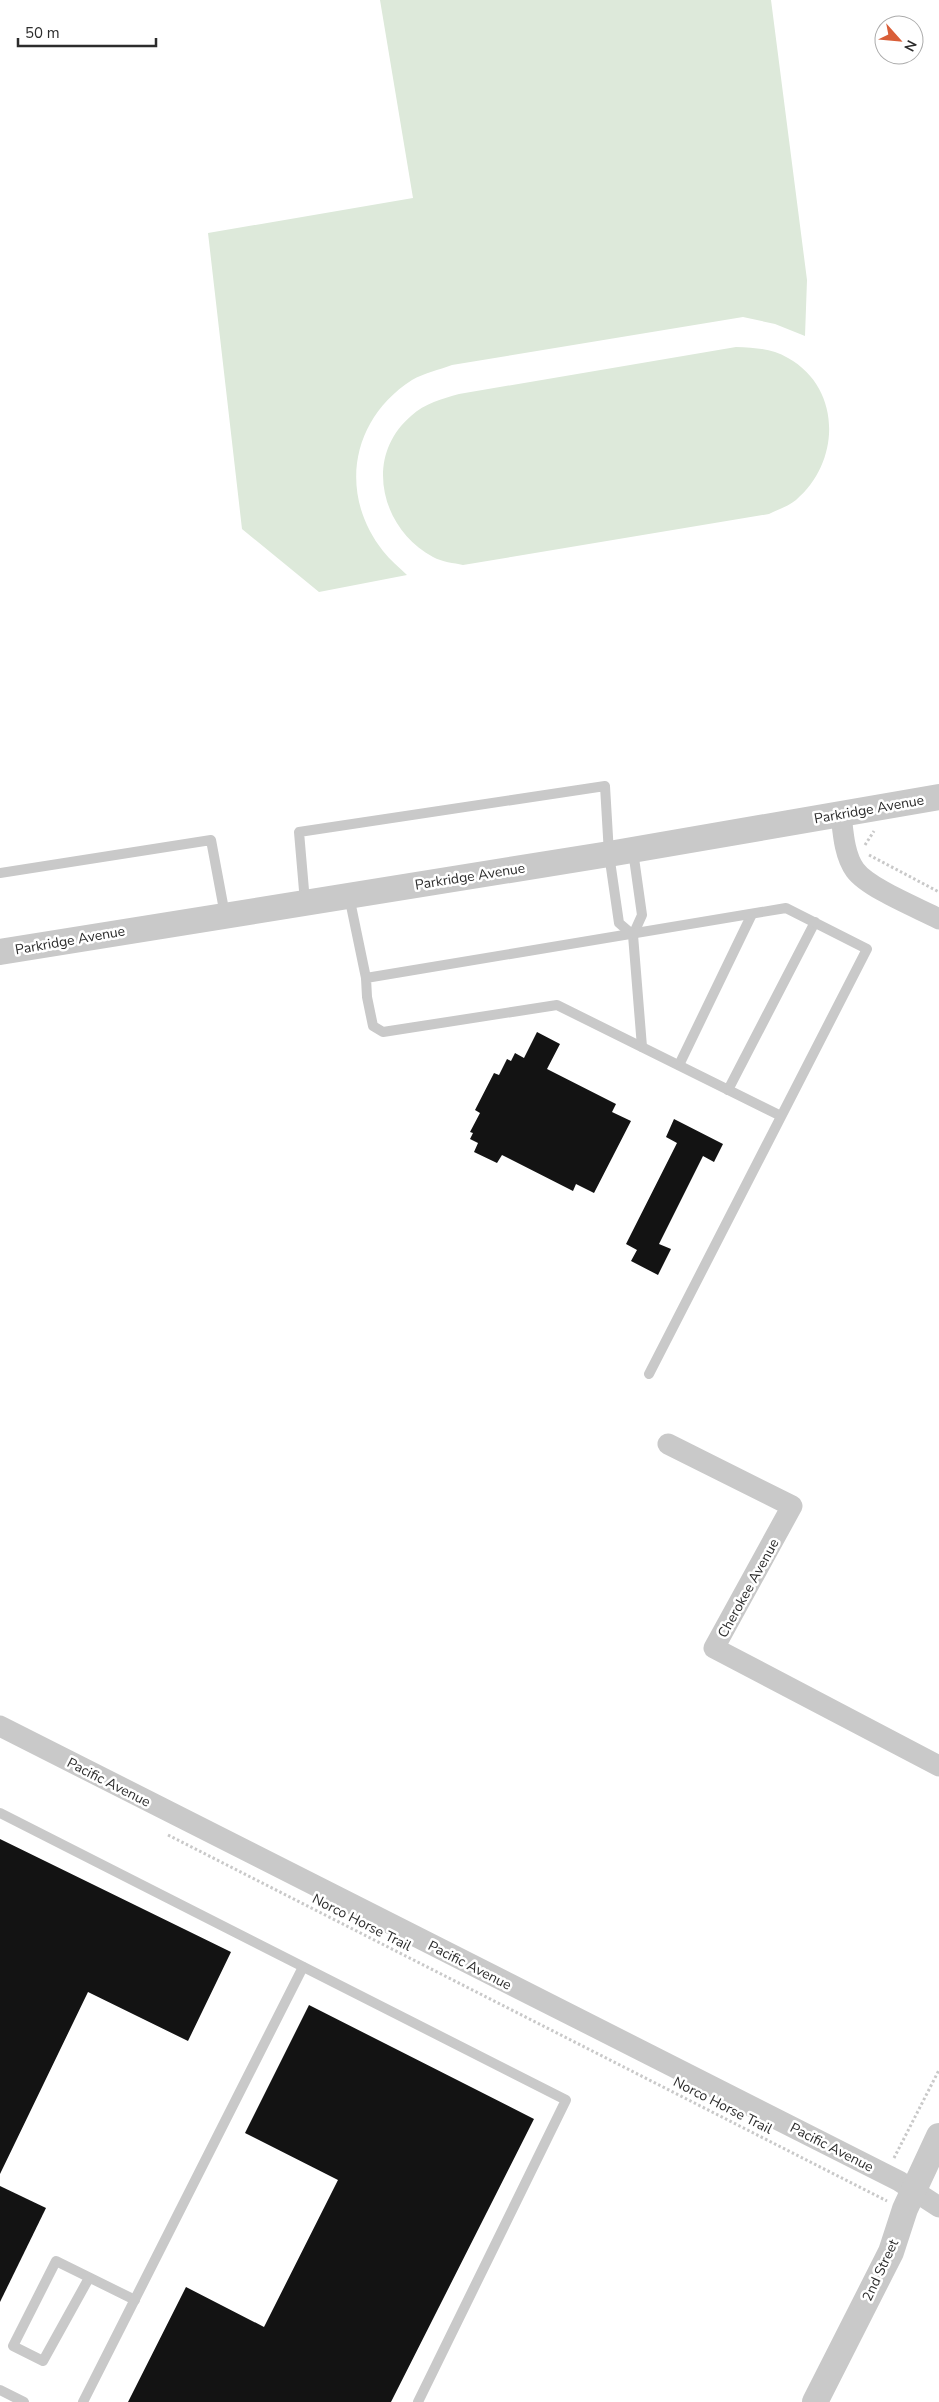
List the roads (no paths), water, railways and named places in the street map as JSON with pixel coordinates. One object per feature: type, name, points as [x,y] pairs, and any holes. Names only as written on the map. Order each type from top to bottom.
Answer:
[{"type":"street","name":"Parkridge Avenue","points":[[0,952],[621,852],[939,797]]},
{"type":"street","points":[[841,814],[845,843],[855,870],[870,883],[939,919]]},
{"type":"street","name":"Cherokee Avenue","points":[[668,1444],[792,1506],[714,1648],[939,1766]]},
{"type":"street","name":"Pacific Avenue","points":[[0,1726],[886,2174],[909,2200],[939,2207]]},
{"type":"street","name":"2nd Street","points":[[816,2402],[892,2252],[909,2200],[939,2136]]},
{"type":"lane","points":[[305,902],[299,832],[605,786],[621,852],[642,915],[633,935],[642,1047]]},
{"type":"lane","points":[[0,873],[211,840],[225,915]]},
{"type":"lane","points":[[621,852],[619,923],[633,935]]},
{"type":"lane","points":[[349,895],[366,978],[367,997],[373,1026],[384,1032],[557,1005],[782,1116]]},
{"type":"lane","points":[[366,978],[786,908],[868,949],[649,1374]]},
{"type":"lane","points":[[679,1065],[752,914]]},
{"type":"lane","points":[[728,1090],[815,922]]},
{"type":"lane","points":[[0,1813],[566,2100],[418,2402]]},
{"type":"lane","points":[[83,2402],[303,1967]]},
{"type":"lane","points":[[89,2278],[43,2361],[13,2346],[56,2261],[135,2300]]},
{"type":"lane","points":[[0,2390],[24,2402]]}]
